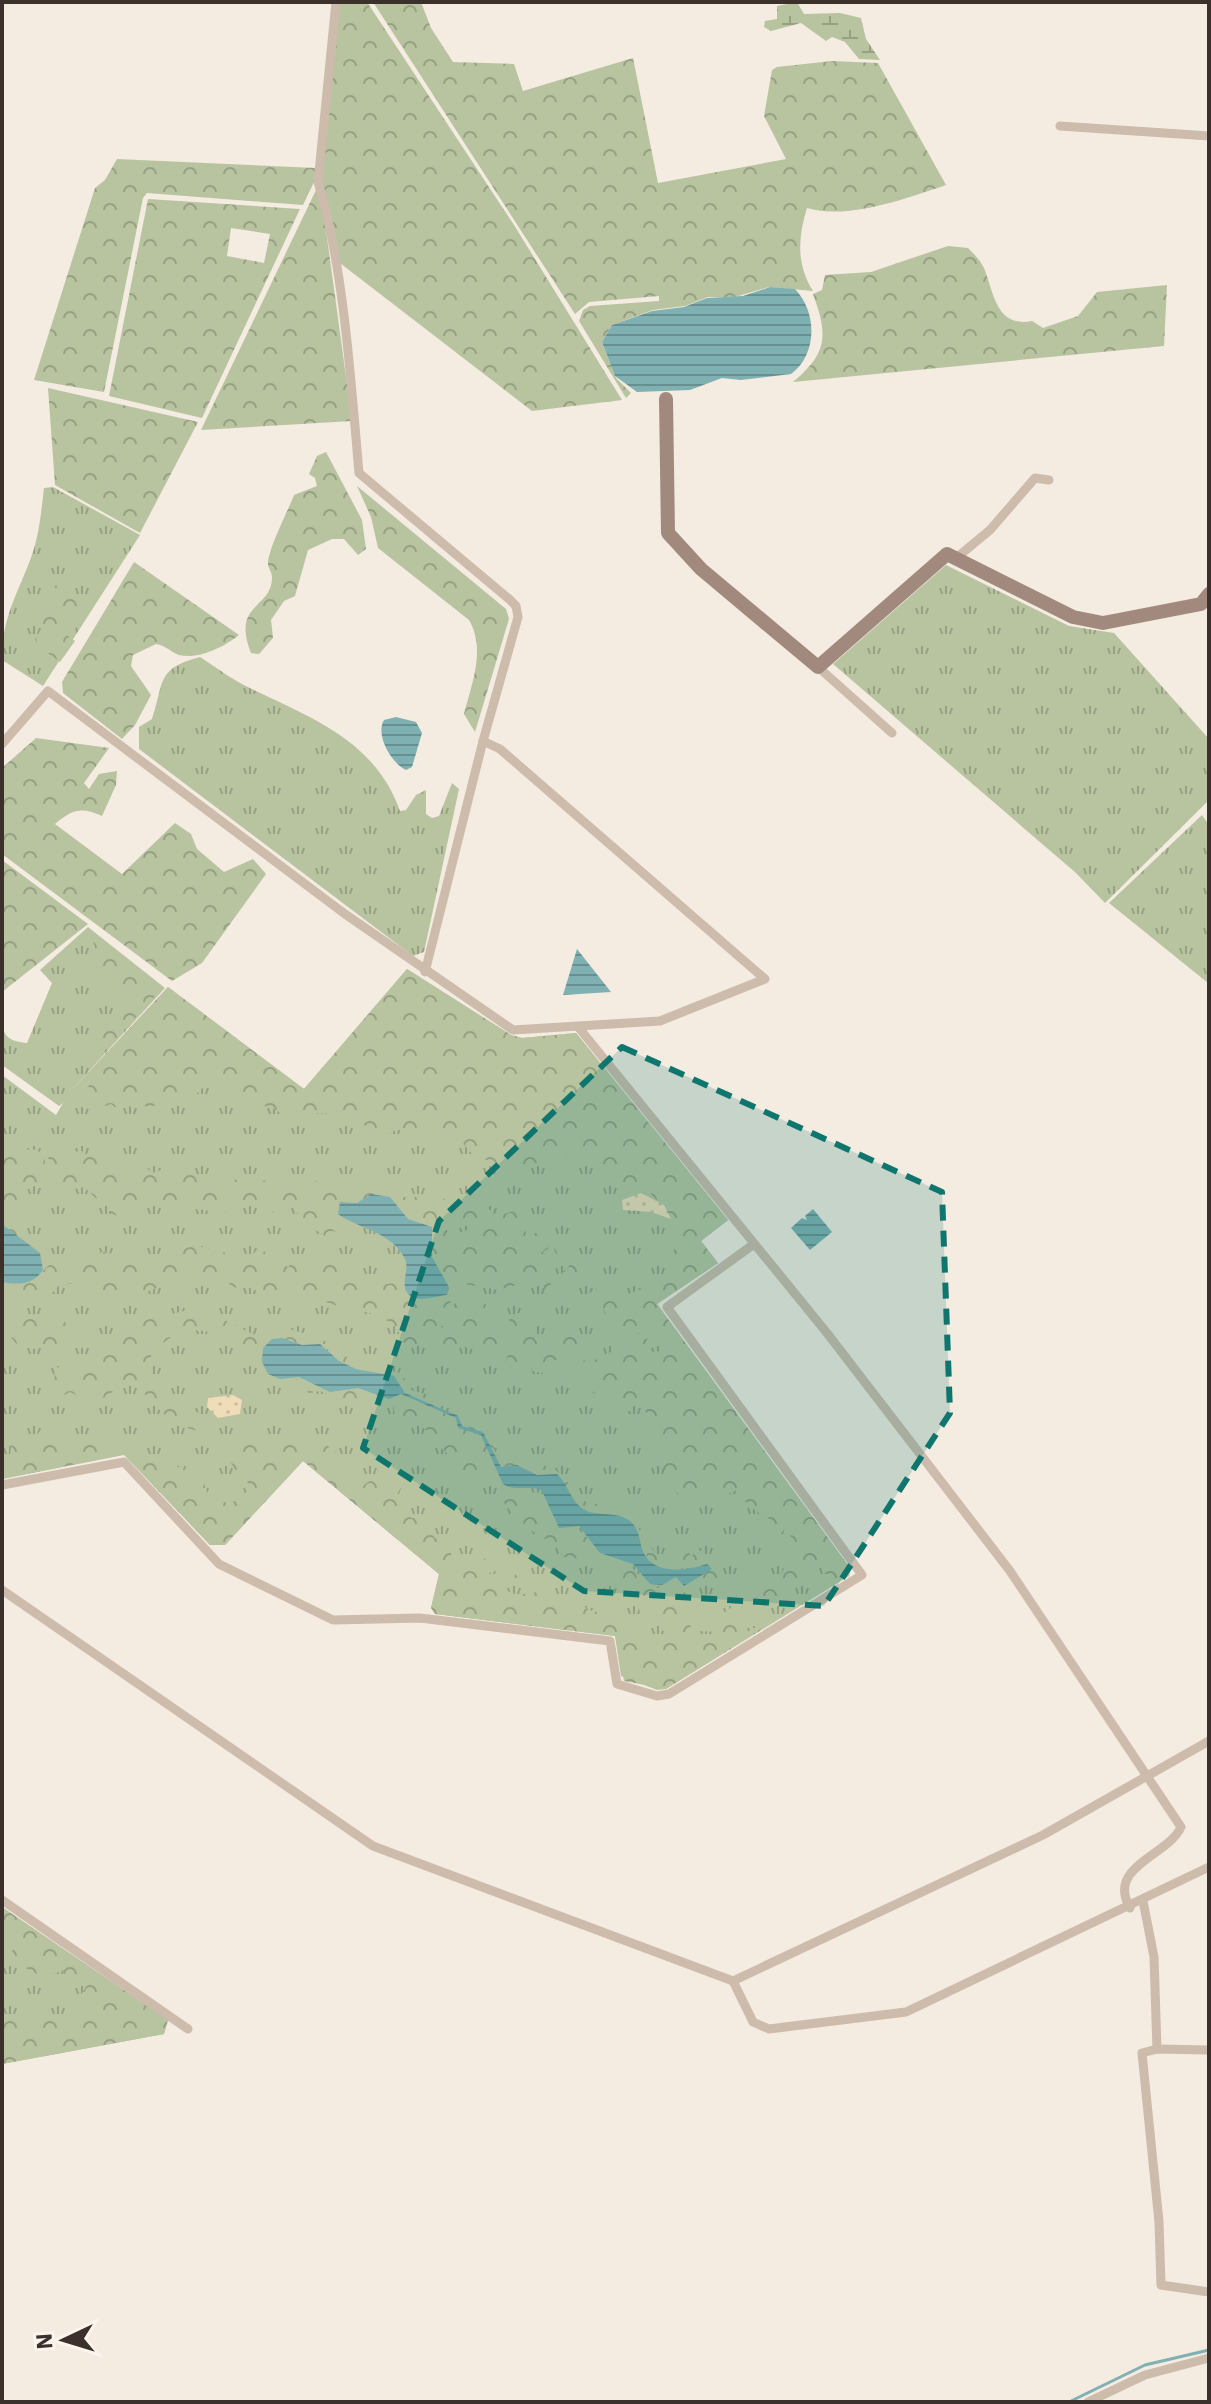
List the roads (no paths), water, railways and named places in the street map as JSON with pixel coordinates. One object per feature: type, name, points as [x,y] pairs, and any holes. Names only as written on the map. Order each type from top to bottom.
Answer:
[{"type":"street","points":[[336,2],[324,90],[318,182],[326,209],[343,323],[359,473],[516,606],[516,630],[483,741],[425,972]]},
{"type":"street","points":[[1060,126],[1209,136]]},
{"type":"street","points":[[666,399],[668,533],[701,569],[892,733]]},
{"type":"street","points":[[955,559],[990,530],[1035,478],[1049,480]]},
{"type":"street","points":[[818,667],[947,554],[1073,617],[1103,623],[1201,604],[1209,594]]},
{"type":"street","points":[[2,744],[48,691],[425,972],[513,1030],[579,1028],[672,1019],[765,979],[500,749],[483,741]]},
{"type":"street","points":[[579,1028],[754,1244],[1010,1571],[1181,1827],[1175,1840],[1140,1861],[1125,1881],[1123,1896],[1130,1908]]},
{"type":"street","points":[[2,1485],[124,1462],[219,1564],[333,1620],[420,1618],[610,1641],[617,1684],[657,1696],[669,1694],[862,1575],[667,1307],[754,1244]]},
{"type":"street","points":[[2,1590],[373,1846],[733,1981],[753,2022],[769,2029],[906,2012],[1130,1908],[1209,1867]]},
{"type":"street","points":[[733,1981],[1043,1835],[1209,1741]]},
{"type":"street","points":[[2,1900],[188,2029]]},
{"type":"street","points":[[1143,1901],[1154,1957],[1157,2049]]},
{"type":"street","points":[[1209,2050],[1157,2049],[1142,2053],[1159,2222],[1161,2285],[1209,2292]]},
{"type":"street","points":[[1095,2400],[1145,2375],[1209,2358]]},
{"type":"water","points":[[770,287],[795,289],[811,321],[810,345],[806,356],[791,374],[741,380],[722,378],[690,390],[637,392],[615,376],[602,342],[612,325],[652,311],[684,307],[707,298],[743,296]]},
{"type":"water","points":[[396,717],[416,722],[422,733],[412,767],[406,770],[390,755],[383,741],[384,720]]},
{"type":"water","points":[[577,949],[611,992],[563,995]]},
{"type":"water","points":[[371,1194],[390,1197],[408,1219],[432,1227],[432,1257],[449,1287],[447,1295],[422,1299],[409,1295],[405,1287],[406,1263],[399,1250],[384,1237],[338,1214],[340,1202],[357,1203]]},
{"type":"water","points":[[813,1209],[832,1232],[810,1250],[791,1228],[802,1218],[807,1220],[805,1216]]},
{"type":"water","points":[[2,1224],[40,1253],[43,1270],[35,1279],[19,1283],[2,1282]]},
{"type":"water","points":[[282,1338],[302,1345],[320,1344],[339,1361],[356,1369],[394,1376],[405,1393],[458,1416],[462,1426],[483,1432],[501,1467],[517,1465],[537,1475],[557,1474],[583,1509],[630,1521],[637,1530],[642,1549],[653,1564],[680,1569],[707,1564],[712,1569],[684,1586],[676,1577],[662,1585],[650,1584],[633,1564],[600,1553],[579,1526],[559,1528],[542,1491],[503,1484],[481,1435],[458,1428],[456,1418],[401,1394],[389,1399],[358,1388],[330,1392],[299,1377],[280,1379],[268,1374],[262,1362],[263,1348],[272,1339]]},
{"type":"waterway","points":[[1069,2402],[1145,2365],[1209,2350]]}]
